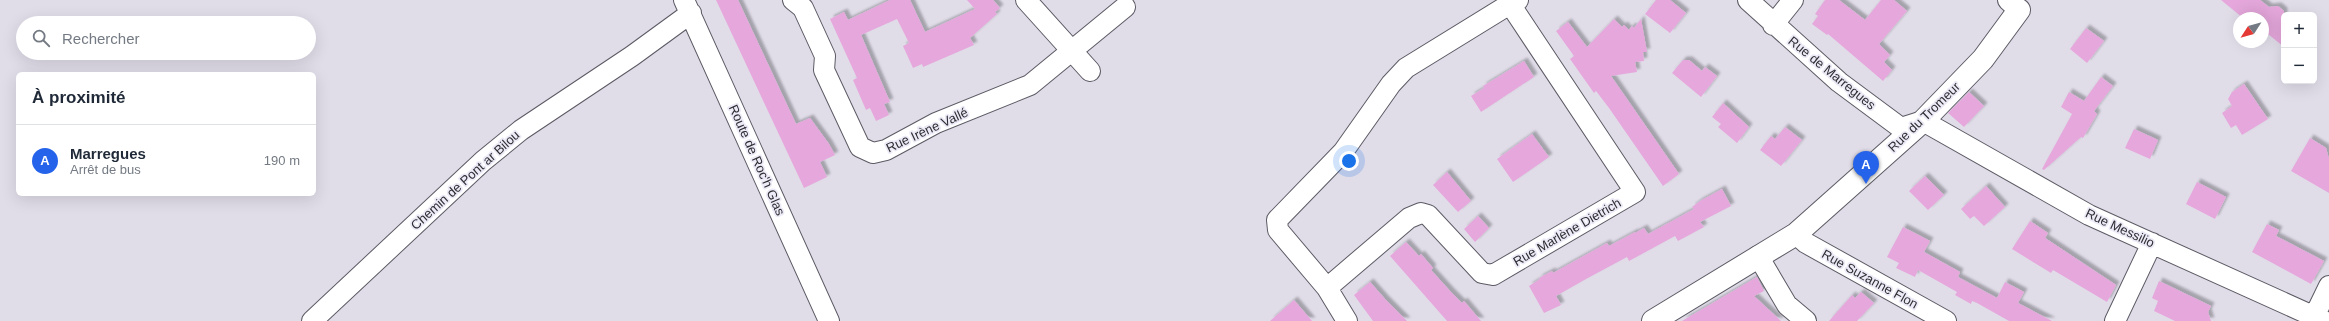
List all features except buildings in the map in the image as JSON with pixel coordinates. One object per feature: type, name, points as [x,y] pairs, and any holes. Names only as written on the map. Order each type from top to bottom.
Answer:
[{"type":"main road","name":"Rue du Tromeur","points":[[1653,321],[1796,234],[1923,121],[1983,59],[2018,3]]},
{"type":"main road","name":"Rue du Tromeur","points":[[1758,256],[1838,187],[1901,128],[2018,3]]},
{"type":"street","name":"Rue Irène Vallé","points":[[793,0],[803,8],[825,56],[824,70],[860,147],[873,153],[886,150],[936,123],[1030,85],[1125,7]]},
{"type":"street","points":[[1026,0],[1090,71]]},
{"type":"street","name":"Rue de Marregues","points":[[1748,0],[1773,25],[1839,82],[1901,128]]},
{"type":"street","points":[[1773,25],[1793,0]]},
{"type":"street","name":"Rue Marlène Dietrich","points":[[1327,288],[1409,218],[1416,215],[1428,215],[1482,273],[1493,275],[1635,192],[1514,2],[1406,68],[1391,84],[1343,152],[1281,215],[1276,224],[1278,230],[1327,288],[1347,321]]},
{"type":"street","name":"Chemin de Pont ar Bilou","points":[[312,321],[483,161],[521,130],[632,56],[687,7]]},
{"type":"street","name":"Route de Roc'h Glas","points":[[687,7],[829,321]]},
{"type":"street","points":[[1901,128],[1923,121]]},
{"type":"street","name":"Rue Messilio","points":[[1923,121],[2089,215],[2317,319]]},
{"type":"street","name":"Rue Suzanne Flon","points":[[1796,234],[1806,244],[1946,321]]},
{"type":"street","points":[[2115,321],[2152,243]]},
{"type":"street","points":[[1758,256],[1787,305],[1806,321]]},
{"type":"street","points":[[2317,319],[2329,286]]},
{"type":"place","name":"Marregues","points":[[1866,184]]}]
